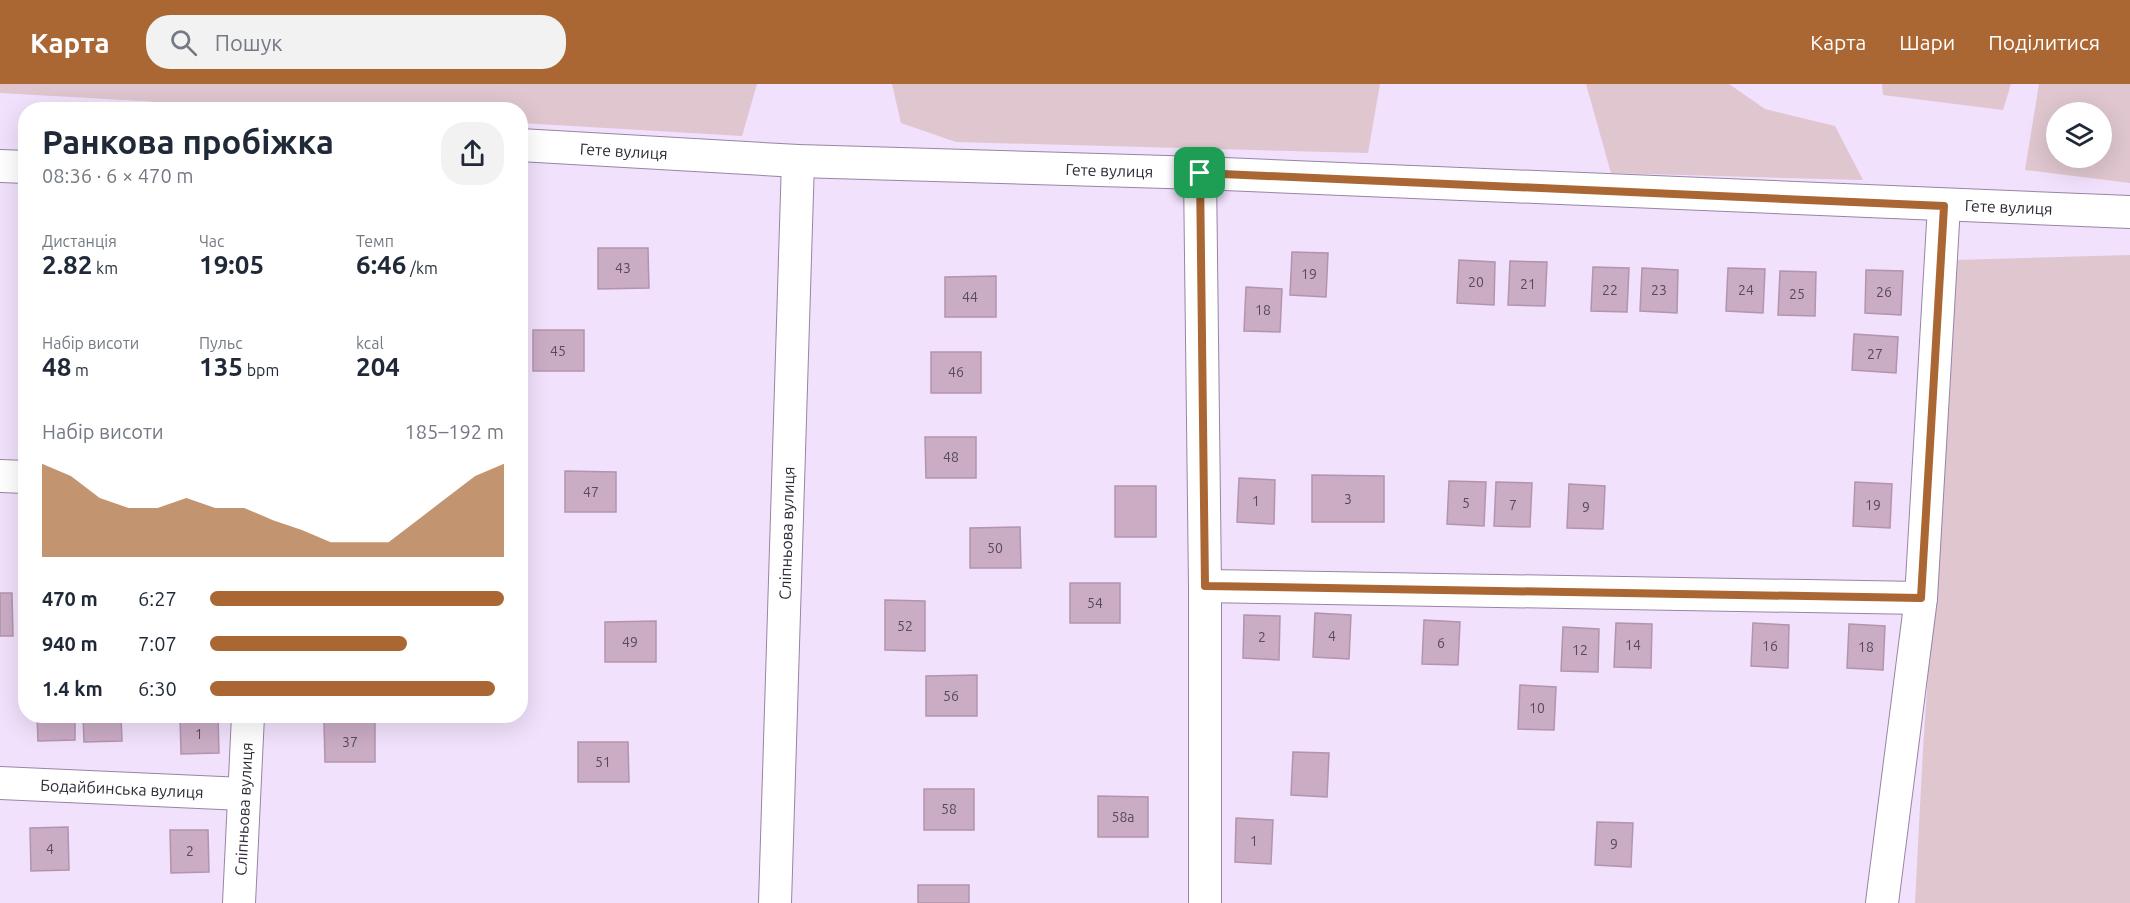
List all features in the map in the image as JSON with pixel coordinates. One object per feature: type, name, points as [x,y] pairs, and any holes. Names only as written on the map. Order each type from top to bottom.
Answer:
[{"type":"street","name":"Гете вулиця","points":[[528,145],[798,161],[1200,173],[2130,212]]},
{"type":"street","name":"Сліпньова вулиця","points":[[775,903],[798,161]]},
{"type":"street","points":[[0,166],[18,167]]},
{"type":"street","points":[[1200,173],[1205,586],[1204,903]]},
{"type":"street","points":[[1882,903],[1921,598],[1944,206]]},
{"type":"street","points":[[0,476],[18,477]]},
{"type":"street","points":[[1205,586],[1921,598]]},
{"type":"street","name":"Сліпньова вулиця","points":[[239,903],[248,723]]},
{"type":"street","name":"Бодайбинська вулиця","points":[[0,783],[243,794]]},
{"type":"shaded area","points":[[0,84],[757,84],[742,136],[528,123],[528,102],[159,102],[0,93]]},
{"type":"shaded area","points":[[892,84],[1380,84],[1368,153],[956,142],[901,123]]},
{"type":"shaded area","points":[[1586,84],[1729,84],[1765,109],[1835,126],[1863,180],[1611,173]]},
{"type":"shaded area","points":[[1882,84],[2011,84],[2003,110],[1883,95]]},
{"type":"shaded area","points":[[2039,84],[2130,84],[2130,183],[2025,170]]},
{"type":"shaded area","points":[[2130,255],[2130,903],[1915,903],[1923,749],[1956,260]]},
{"type":"building","points":[[598,248],[648,248],[649,288],[598,289]]},
{"type":"building","points":[[1292,252],[1328,253],[1326,297],[1290,295]]},
{"type":"building","points":[[1459,260],[1495,262],[1494,305],[1457,303]]},
{"type":"building","points":[[1510,261],[1547,262],[1545,306],[1508,305]]},
{"type":"building","points":[[1593,267],[1629,268],[1627,312],[1591,311]]},
{"type":"building","points":[[1642,268],[1678,270],[1677,313],[1640,311]]},
{"type":"building","points":[[1728,268],[1765,269],[1763,313],[1726,311]]},
{"type":"building","points":[[1866,270],[1903,271],[1901,315],[1865,313]]},
{"type":"building","points":[[1780,271],[1816,272],[1815,316],[1778,315]]},
{"type":"building","points":[[996,276],[996,317],[945,317],[945,277]]},
{"type":"building","points":[[1246,287],[1282,289],[1280,332],[1244,331]]},
{"type":"building","points":[[533,330],[584,330],[584,371],[533,371]]},
{"type":"building","points":[[1854,334],[1898,337],[1896,373],[1852,370]]},
{"type":"building","points":[[931,352],[981,352],[981,393],[931,393]]},
{"type":"building","points":[[925,437],[976,437],[976,478],[926,478]]},
{"type":"building","points":[[565,471],[616,472],[616,512],[565,512]]},
{"type":"building","points":[[1312,475],[1384,476],[1384,522],[1312,522]]},
{"type":"building","points":[[1239,478],[1275,480],[1274,524],[1237,522]]},
{"type":"building","points":[[1449,481],[1486,482],[1484,526],[1447,524]]},
{"type":"building","points":[[1496,482],[1532,483],[1530,527],[1494,526]]},
{"type":"building","points":[[1855,482],[1892,484],[1890,528],[1853,526]]},
{"type":"building","points":[[1569,484],[1605,486],[1603,529],[1567,528]]},
{"type":"building","points":[[1115,486],[1156,486],[1156,537],[1115,537]]},
{"type":"building","points":[[1020,527],[1021,568],[970,568],[970,528]]},
{"type":"building","points":[[1070,583],[1120,583],[1120,623],[1070,623]]},
{"type":"building","points":[[0,593],[12,593],[13,636],[0,636]]},
{"type":"building","points":[[885,600],[925,601],[925,651],[885,650]]},
{"type":"building","points":[[1315,613],[1351,615],[1349,659],[1313,657]]},
{"type":"building","points":[[1244,615],[1280,616],[1279,660],[1243,658]]},
{"type":"building","points":[[1424,620],[1460,622],[1458,665],[1422,664]]},
{"type":"building","points":[[656,621],[656,662],[605,662],[605,622]]},
{"type":"building","points":[[1616,623],[1652,624],[1651,668],[1614,667]]},
{"type":"building","points":[[1753,623],[1789,625],[1788,668],[1751,666]]},
{"type":"building","points":[[1849,624],[1885,626],[1883,670],[1847,668]]},
{"type":"building","points":[[1563,627],[1599,629],[1598,672],[1561,671]]},
{"type":"building","points":[[977,675],[977,716],[926,716],[926,676]]},
{"type":"building","points":[[1520,685],[1556,687],[1554,730],[1518,729]]},
{"type":"building","points":[[37,723],[75,723],[75,740],[38,741]]},
{"type":"building","points":[[83,723],[121,723],[122,741],[84,742]]},
{"type":"building","points":[[180,723],[218,723],[219,753],[181,754]]},
{"type":"building","points":[[324,723],[375,723],[375,762],[325,762]]},
{"type":"building","points":[[578,742],[628,742],[629,782],[578,782]]},
{"type":"building","points":[[1293,752],[1329,753],[1327,797],[1291,795]]},
{"type":"building","points":[[924,789],[974,789],[974,830],[924,830]]},
{"type":"building","points":[[1098,796],[1148,797],[1148,837],[1098,837]]},
{"type":"building","points":[[1236,818],[1273,820],[1271,864],[1235,862]]},
{"type":"building","points":[[1597,822],[1633,823],[1631,867],[1595,865]]},
{"type":"building","points":[[68,827],[69,870],[31,871],[30,828]]},
{"type":"building","points":[[170,830],[208,830],[209,872],[171,873]]},
{"type":"building","points":[[918,885],[969,885],[969,903],[918,903]]},
{"type":"route","points":[[1200,173],[1944,206],[1921,598],[1205,586],[1200,173]]}]
